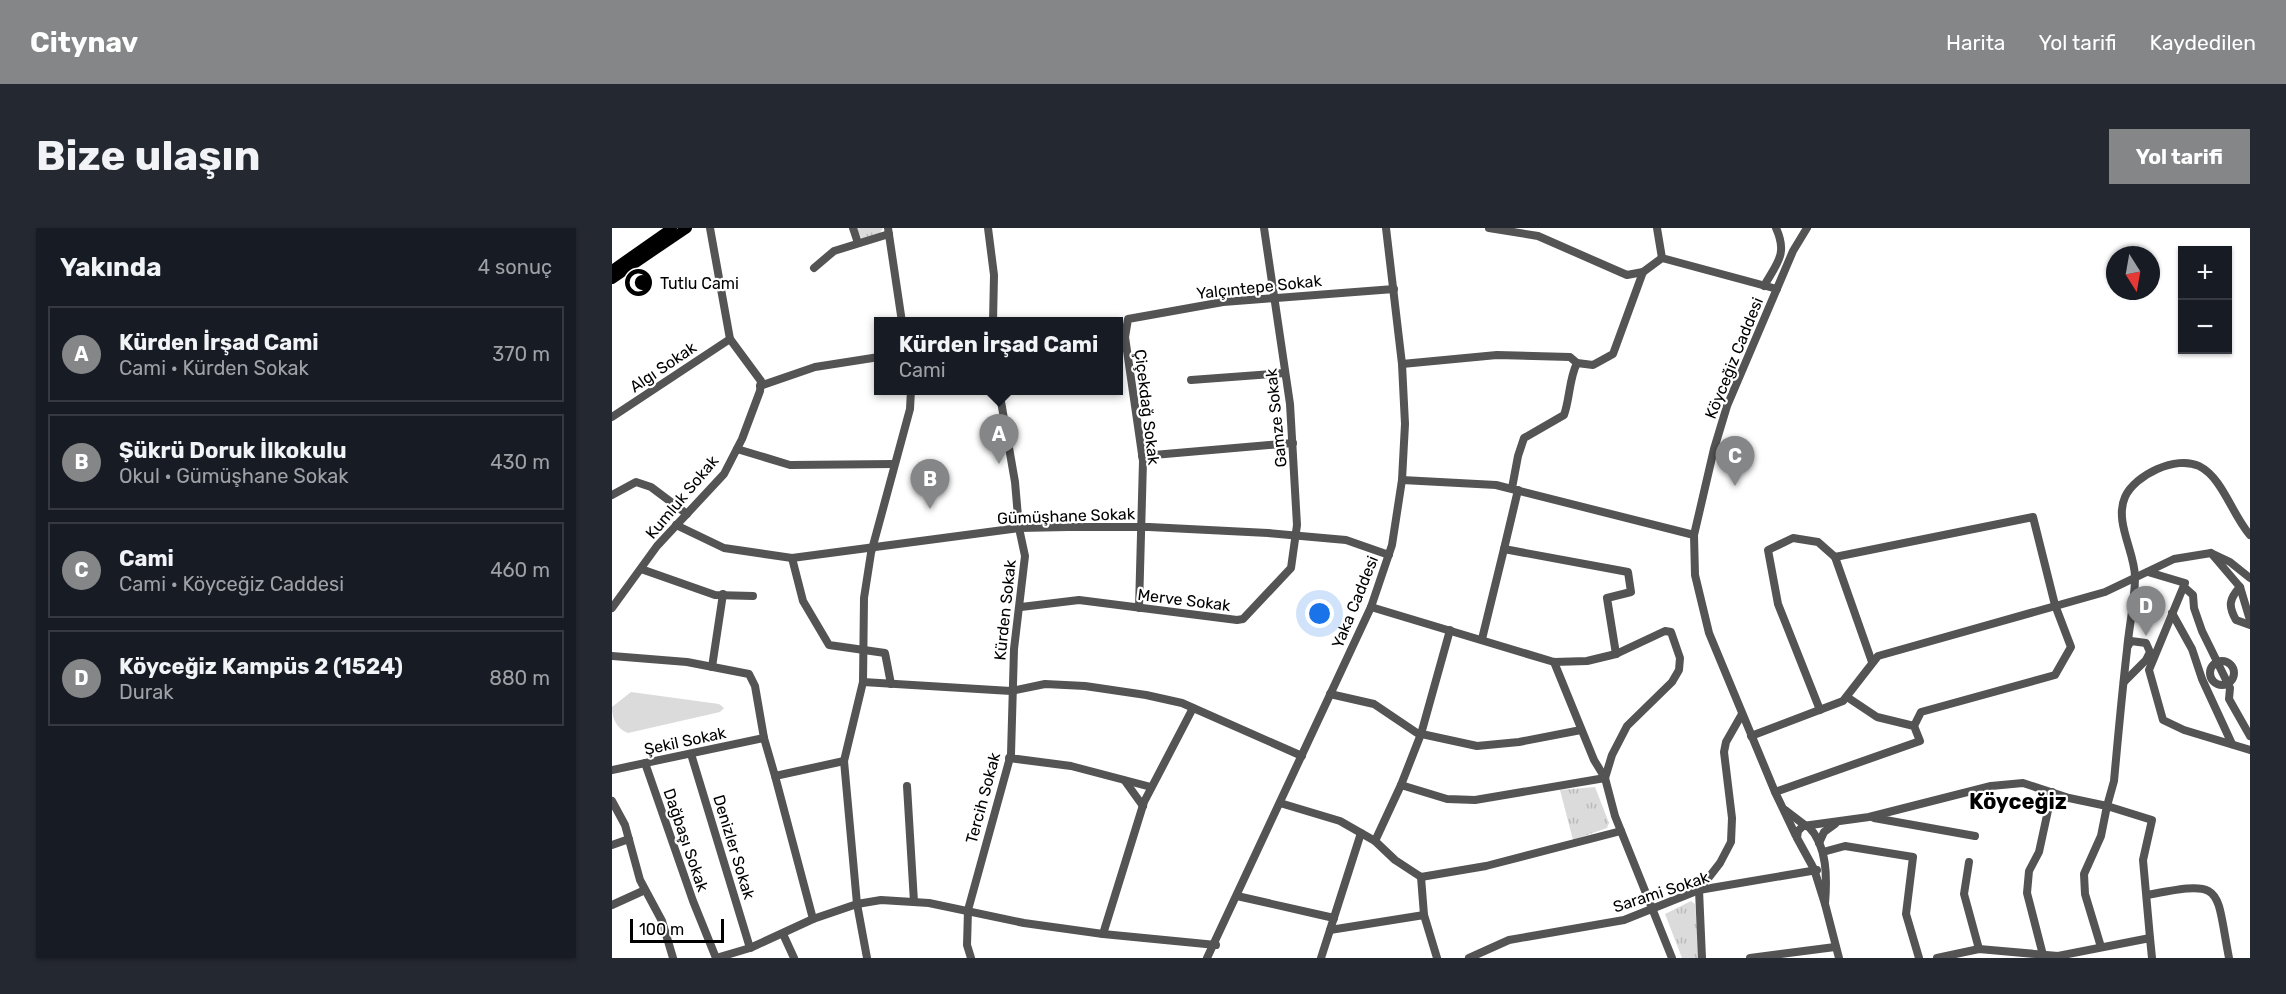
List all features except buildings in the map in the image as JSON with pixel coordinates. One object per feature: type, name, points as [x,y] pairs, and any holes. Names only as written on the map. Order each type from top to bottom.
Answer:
[{"type":"main road","points":[[612,270],[672,228]]},
{"type":"main road","points":[[612,279],[687,228]]},
{"type":"street","points":[[710,228],[730,339],[760,381],[760,386],[815,368],[874,358]]},
{"type":"street","points":[[853,228],[858,243]]},
{"type":"street","points":[[988,228],[994,275],[993,317]]},
{"type":"street","name":"Gamze Sokak","points":[[1264,228],[1293,443],[1296,536]]},
{"type":"street","name":"Yaka Caddesi","points":[[1208,957],[1216,945],[1371,607],[1389,555],[1402,480],[1405,424],[1402,364],[1386,228]]},
{"type":"street","points":[[1489,228],[1538,236],[1627,275],[1643,272],[1662,258]]},
{"type":"street","points":[[1657,228],[1662,258]]},
{"type":"street","points":[[1764,286],[1780,257],[1783,243],[1776,228]]},
{"type":"street","name":"Köyceğiz Caddesi","points":[[1807,228],[1793,251],[1728,406],[1714,449],[1694,535],[1695,575],[1708,633],[1775,792],[1814,869]]},
{"type":"street","points":[[814,267],[834,251],[889,231],[901,317]]},
{"type":"street","points":[[1662,258],[1777,289]]},
{"type":"street","points":[[1402,364],[1497,355],[1570,357],[1577,363],[1593,365],[1612,354],[1643,272]]},
{"type":"street","name":"Yalçıntepe Sokak","points":[[1128,319],[1223,302],[1394,289]]},
{"type":"street","name":"Çiçekdağ Sokak","points":[[1128,319],[1125,337],[1142,456],[1138,608]]},
{"type":"street","name":"Algı Sokak","points":[[612,417],[730,339]]},
{"type":"street","points":[[1482,639],[1504,549],[1515,489],[1518,456],[1524,438],[1564,415],[1570,398],[1572,374],[1577,363]]},
{"type":"street","points":[[1191,380],[1285,373]]},
{"type":"street","name":"Kumluk Sokak","points":[[612,608],[676,525],[724,474],[737,449],[760,386]]},
{"type":"street","points":[[867,958],[857,904],[844,761],[863,682],[864,598],[873,546],[910,409],[911,395]]},
{"type":"street","name":"Kürden Sokak","points":[[1000,395],[1016,482],[1019,528],[1025,556],[1011,691]]},
{"type":"street","points":[[1142,456],[1293,443]]},
{"type":"street","points":[[737,449],[790,465],[894,464]]},
{"type":"street","points":[[2101,947],[2085,894],[2084,874],[2102,836],[2114,781],[2135,579],[2122,519],[2123,504],[2136,483],[2170,465],[2190,463],[2206,471],[2250,535]]},
{"type":"street","points":[[1402,480],[1496,485],[1694,535]]},
{"type":"street","points":[[612,495],[636,482],[651,487],[687,514]]},
{"type":"street","points":[[1775,792],[1920,741],[1914,726],[1921,712],[2055,675],[2071,647],[2055,605],[2033,517],[1835,557]]},
{"type":"street","name":"Gümüşhane Sokak","points":[[676,525],[724,548],[792,558],[1019,528],[1141,527],[1222,530],[1346,540],[1389,555]]},
{"type":"street","name":"Merve Sokak","points":[[1021,608],[1079,600],[1227,620],[1243,619],[1291,568],[1296,536]]},
{"type":"street","points":[[1820,710],[1778,604],[1768,549],[1792,538],[1818,542],[1835,557],[1872,662]]},
{"type":"street","points":[[1504,549],[1628,572],[1631,592],[1607,598],[1616,654]]},
{"type":"street","points":[[2211,553],[2240,587],[2250,622],[2236,620],[2230,605],[2232,596],[2240,587]]},
{"type":"street","points":[[1751,736],[1843,701],[1878,656],[2104,592],[2174,559],[2211,553],[2230,562],[2250,578]]},
{"type":"street","points":[[792,558],[803,601],[829,645],[885,653],[891,684]]},
{"type":"street","points":[[641,569],[716,595],[753,596]]},
{"type":"street","points":[[2148,572],[2185,584],[2184,587],[2193,595],[2194,608],[2202,632],[2228,684],[2229,699],[2250,736]]},
{"type":"street","points":[[2184,587],[2152,655],[2149,670],[2163,720],[2184,730],[2250,750]]},
{"type":"street","points":[[712,667],[723,594]]},
{"type":"street","points":[[1371,607],[1554,662],[1587,661],[1616,654],[1665,631],[1671,632],[1680,658],[1679,670],[1672,682],[1627,726],[1612,755],[1605,778]]},
{"type":"street","points":[[2172,613],[2192,648],[2202,679],[2232,744]]},
{"type":"street","points":[[1375,841],[1421,734],[1450,630]]},
{"type":"street","points":[[2127,647],[2131,641],[2143,641],[2149,647],[2152,655]]},
{"type":"street","points":[[2123,685],[2152,655]]},
{"type":"street","points":[[612,656],[712,667],[749,674],[755,686],[764,738],[813,919]]},
{"type":"street","points":[[2218,661],[2226,661],[2233,668],[2234,678],[2228,684],[2217,684],[2211,678],[2210,669],[2218,661]]},
{"type":"street","points":[[1554,662],[1581,730],[1605,778],[1621,831],[1672,958]]},
{"type":"street","points":[[2211,678],[2233,668]]},
{"type":"street","points":[[863,682],[1011,691],[1046,684],[1085,686],[1146,695],[1193,708],[1302,756]]},
{"type":"street","name":"Tercih Sokak","points":[[971,958],[966,945],[968,910],[1009,759],[1011,691]]},
{"type":"street","points":[[1330,694],[1374,704],[1421,734],[1477,746],[1519,742],[1581,730]]},
{"type":"street","points":[[1847,697],[1877,717],[1914,726]]},
{"type":"street","points":[[1102,934],[1143,806],[1193,708]]},
{"type":"street","points":[[1702,958],[1699,890],[1731,842],[1732,818],[1724,752],[1726,742],[1742,714]]},
{"type":"street","name":"Şekil Sokak","points":[[612,770],[764,738]]},
{"type":"street","name":"Denizler Sokak","points":[[691,754],[750,948]]},
{"type":"street","points":[[1009,759],[1071,766],[1151,787]]},
{"type":"street","points":[[776,776],[844,761]]},
{"type":"street","name":"Dağbaşı Sokak","points":[[645,763],[693,901],[716,958]]},
{"type":"street","points":[[1401,785],[1447,799],[1475,800],[1605,778]]},
{"type":"street","points":[[1125,781],[1143,806]]},
{"type":"street","points":[[1797,838],[1799,829],[1807,826],[1869,817],[1991,786],[2023,783],[2152,820],[2143,860],[2152,958]]},
{"type":"street","points":[[907,786],[914,902]]},
{"type":"street","points":[[2043,955],[2027,893],[2029,871],[2039,852],[2052,792]]},
{"type":"street","points":[[612,801],[614,811],[629,839],[645,890],[663,921],[673,958]]},
{"type":"street","points":[[1280,803],[1340,821],[1361,832],[1375,841],[1395,860],[1421,877],[1486,866],[1621,831]]},
{"type":"street","name":"Köyceğiz Caddesi","points":[[1784,809],[1807,826],[1819,843],[1824,862]]},
{"type":"street","points":[[1869,817],[1975,836]]},
{"type":"street","points":[[1819,843],[1824,832],[1839,822]]},
{"type":"street","points":[[1321,958],[1361,832]]},
{"type":"street","points":[[612,845],[629,839]]},
{"type":"street","points":[[1823,852],[1845,846],[1913,857],[1906,914],[1919,958]]},
{"type":"street","points":[[1793,875],[1802,868],[1807,858]]},
{"type":"street","points":[[1824,862],[1826,904]]},
{"type":"street","name":"Sarami Sokak","points":[[1469,958],[1489,954],[1509,940],[1624,920],[1699,890],[1793,875],[1822,868],[1824,862]]},
{"type":"street","points":[[1969,862],[1964,894],[1979,948]]},
{"type":"street","points":[[1814,869],[1826,904],[1839,958]]},
{"type":"street","points":[[1421,877],[1424,915],[1437,958]]},
{"type":"street","points":[[2147,895],[2200,886],[2210,890],[2219,904],[2229,958]]},
{"type":"street","points":[[612,905],[645,890]]},
{"type":"street","points":[[1237,896],[1334,918]]},
{"type":"street","points":[[716,958],[750,948],[813,919],[857,904],[881,900],[968,910],[1024,923],[1102,934],[1216,945]]},
{"type":"street","points":[[1329,930],[1424,915]]},
{"type":"street","points":[[783,934],[794,958]]},
{"type":"street","points":[[1936,958],[1979,948],[2027,956],[2058,956],[2150,938]]},
{"type":"street","points":[[1750,958],[1835,947]]},
{"type":"street","points":[[1821,949],[1821,958]]},
{"type":"green space","points":[[856,228],[883,228],[880,233],[862,239]]},
{"type":"green space","points":[[631,692],[719,704],[724,708],[720,712],[628,733],[616,723],[612,707]]},
{"type":"green space","points":[[1595,787],[1609,823],[1607,828],[1573,840],[1560,790]]},
{"type":"green space","points":[[1691,901],[1695,904],[1700,958],[1682,958],[1665,914]]},
{"type":"place","name":"Tutlu Cami","points":[[639,283]]},
{"type":"place","name":"Kürden İrşad Cami","points":[[999,464]]},
{"type":"place","name":"Cami","points":[[1735,486]]},
{"type":"place","name":"Şükrü Doruk İlkokulu","points":[[930,509]]},
{"type":"place","name":"Köyceğiz Kampüs 2 (1524)","points":[[2146,636]]},
{"type":"district","name":"Köyceğiz","points":[[2018,801]]}]
